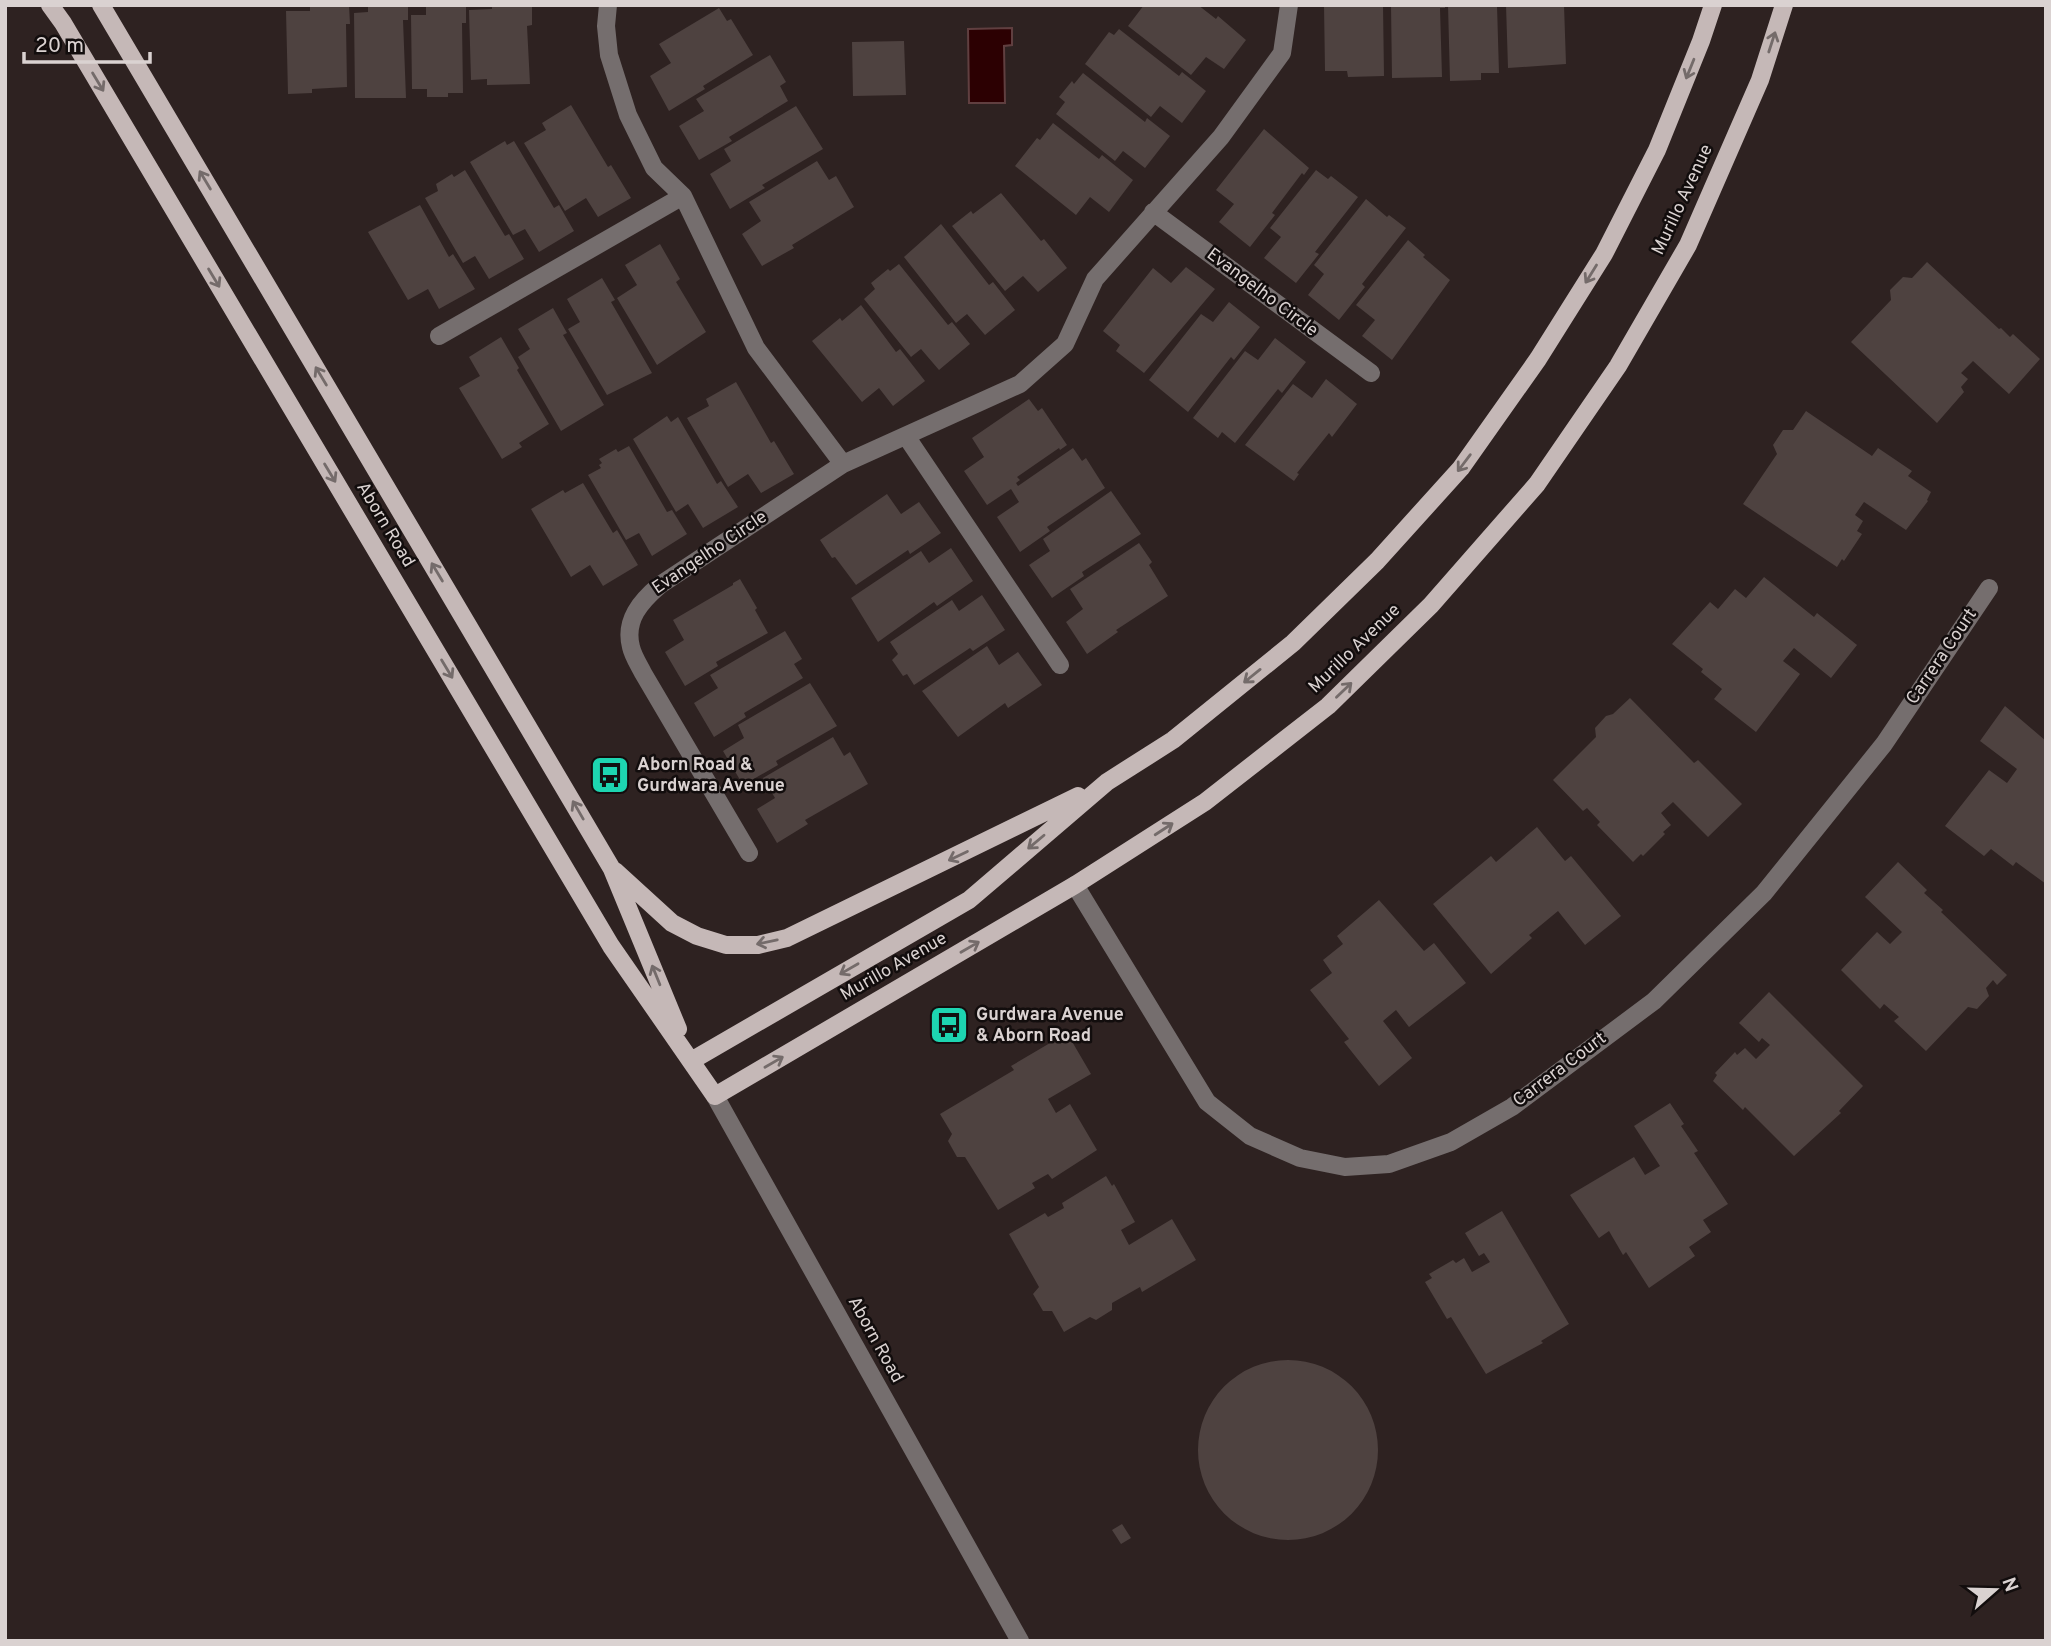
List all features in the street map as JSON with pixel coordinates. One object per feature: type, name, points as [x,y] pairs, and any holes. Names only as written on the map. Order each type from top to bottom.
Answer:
[{"type":"main road","name":"Aborn Road","points":[[50,5],[611,946],[715,1096]]},
{"type":"main road","name":"Aborn Road","points":[[101,5],[612,869],[691,1061]]},
{"type":"main road","name":"Murillo Avenue","points":[[691,1061],[969,900],[1107,782],[1173,740],[1293,643],[1377,561],[1461,468],[1538,359],[1604,254],[1657,150],[1713,5]]},
{"type":"main road","name":"Murillo Avenue","points":[[715,1096],[1075,885],[1205,802],[1328,706],[1431,605],[1537,484],[1618,366],[1688,245],[1760,80],[1784,5]]},
{"type":"main road","points":[[612,869],[671,923],[697,936],[726,945],[758,945],[787,938],[1107,782]]},
{"type":"street","points":[[608,5],[608,55],[628,115],[654,168],[683,195],[756,348],[843,464]]},
{"type":"street","name":"Evangelho Circle","points":[[749,853],[643,673],[631,647],[631,620],[642,600],[660,585],[843,464],[1020,384],[1065,344],[1095,279],[1221,137],[1282,53],[1289,5]]},
{"type":"street","points":[[439,336],[683,195]]},
{"type":"street","name":"Evangelho Circle","points":[[1153,212],[1371,373]]},
{"type":"street","points":[[906,436],[1060,665]]},
{"type":"street","name":"Carrera Court","points":[[1075,885],[1207,1102],[1250,1136],[1300,1158],[1345,1167],[1389,1164],[1451,1142],[1512,1107],[1654,1001],[1764,893],[1884,744],[1989,588]]},
{"type":"street","name":"Aborn Road","points":[[715,1096],[1020,1641]]},
{"type":"shaded area","points":[[1012,28],[1012,45],[1004,46],[1005,103],[969,103],[968,29]]},
{"type":"building","points":[[310,5],[349,5],[350,24],[346,24],[347,87],[312,89],[312,93],[288,94],[286,11],[310,11]]},
{"type":"building","points":[[368,5],[408,5],[408,20],[403,20],[406,98],[355,98],[354,13],[368,12]]},
{"type":"building","points":[[426,5],[466,5],[466,23],[462,23],[463,93],[448,93],[448,97],[427,97],[427,89],[412,89],[411,15],[426,15]]},
{"type":"building","points":[[492,5],[532,5],[532,25],[527,26],[530,84],[487,85],[487,79],[471,80],[469,10],[492,9]]},
{"type":"building","points":[[1144,5],[1198,5],[1216,19],[1218,16],[1246,40],[1224,69],[1206,57],[1191,75],[1128,26]]},
{"type":"building","points":[[1324,5],[1383,5],[1384,76],[1348,77],[1347,71],[1325,71]]},
{"type":"building","points":[[1391,5],[1445,5],[1445,8],[1440,8],[1442,77],[1392,78]]},
{"type":"building","points":[[1448,5],[1497,5],[1499,73],[1481,73],[1481,80],[1450,81]]},
{"type":"building","points":[[1506,5],[1564,5],[1566,64],[1508,68]]},
{"type":"building","points":[[719,8],[727,21],[731,19],[753,55],[669,111],[650,76],[671,63],[659,44]]},
{"type":"building","points":[[1119,29],[1179,76],[1182,72],[1206,91],[1182,123],[1160,106],[1151,117],[1085,64],[1109,32],[1114,35]]},
{"type":"building","points":[[904,41],[906,95],[853,96],[852,42]]},
{"type":"building","points":[[770,55],[786,82],[780,86],[788,101],[729,137],[732,141],[699,160],[679,126],[704,111],[696,99]]},
{"type":"building","points":[[1083,73],[1145,122],[1147,118],[1170,136],[1145,168],[1123,151],[1115,161],[1056,114],[1065,102],[1059,97],[1072,81],[1074,84]]},
{"type":"building","points":[[571,105],[608,167],[611,165],[631,198],[598,217],[586,198],[565,211],[524,143],[546,130],[542,123]]},
{"type":"building","points":[[796,106],[823,149],[762,185],[765,188],[730,209],[710,174],[731,161],[724,149]]},
{"type":"building","points":[[1053,123],[1099,159],[1102,155],[1133,180],[1109,212],[1090,197],[1076,215],[1015,166]]},
{"type":"building","points":[[1264,129],[1309,168],[1304,175],[1302,173],[1272,213],[1275,215],[1250,247],[1219,222],[1234,204],[1216,190]]},
{"type":"building","points":[[505,141],[507,145],[514,141],[554,208],[559,205],[574,231],[539,252],[525,229],[513,235],[470,162]]},
{"type":"building","points":[[817,161],[829,180],[836,176],[854,207],[792,245],[794,248],[762,266],[742,234],[761,221],[749,202]]},
{"type":"building","points":[[465,170],[505,236],[509,234],[524,259],[489,279],[475,256],[463,263],[425,198],[438,191],[436,184]]},
{"type":"building","points":[[1316,170],[1328,179],[1331,176],[1358,197],[1315,252],[1319,254],[1296,283],[1264,258],[1281,237],[1270,228]]},
{"type":"building","points":[[1001,193],[1067,268],[1038,292],[1023,276],[1005,291],[952,226]]},
{"type":"building","points":[[1366,199],[1387,217],[1389,215],[1406,228],[1362,284],[1365,287],[1339,320],[1308,295],[1324,274],[1314,265]]},
{"type":"building","points":[[420,205],[449,257],[453,254],[475,289],[439,309],[428,289],[408,300],[368,232]]},
{"type":"building","points":[[941,224],[989,285],[993,282],[1015,310],[985,335],[967,314],[956,323],[904,257]]},
{"type":"building","points":[[1408,240],[1450,280],[1392,360],[1362,336],[1375,320],[1356,305]]},
{"type":"building","points":[[660,244],[680,279],[676,282],[706,332],[657,365],[617,298],[637,285],[625,265]]},
{"type":"building","points":[[1927,262],[1999,329],[2010,337],[2013,334],[2040,359],[2009,394],[1973,361],[1961,373],[1968,379],[1961,387],[1964,392],[1937,423],[1851,342],[1891,300],[1890,290],[1903,277],[1912,278]]},
{"type":"building","points":[[899,264],[948,325],[952,322],[970,344],[939,370],[921,349],[911,357],[864,299],[875,289],[871,283]]},
{"type":"building","points":[[1186,267],[1215,289],[1144,373],[1116,351],[1120,345],[1103,331],[1153,268],[1171,283]]},
{"type":"building","points":[[602,278],[615,300],[611,302],[652,373],[607,395],[568,329],[580,322],[567,299]]},
{"type":"building","points":[[1229,302],[1260,327],[1234,360],[1231,357],[1188,412],[1149,380],[1201,314],[1213,322]]},
{"type":"building","points":[[861,305],[896,352],[900,349],[925,381],[893,406],[879,388],[862,402],[812,341]]},
{"type":"building","points":[[553,308],[567,333],[563,335],[604,405],[561,431],[518,357],[530,349],[518,329]]},
{"type":"building","points":[[501,337],[549,424],[519,443],[522,447],[502,459],[459,388],[480,376],[469,357]]},
{"type":"building","points":[[1275,338],[1306,362],[1282,393],[1278,389],[1235,443],[1222,432],[1218,438],[1193,418],[1245,351],[1258,360]]},
{"type":"building","points":[[1326,379],[1357,404],[1332,437],[1329,433],[1297,473],[1299,474],[1294,481],[1245,445],[1293,384],[1312,398]]},
{"type":"building","points":[[736,382],[771,443],[774,441],[794,474],[761,493],[748,474],[728,487],[687,418],[709,406],[706,399]]},
{"type":"building","points":[[1029,399],[1038,411],[1042,408],[1067,445],[1017,477],[1020,480],[1016,483],[1018,486],[1073,448],[1082,461],[1086,458],[1105,488],[1047,527],[1050,531],[1020,552],[997,517],[1019,502],[1011,489],[987,505],[964,471],[984,457],[972,438]]},
{"type":"building","points":[[1806,411],[1872,456],[1878,448],[1912,471],[1908,476],[1931,492],[1928,501],[1906,530],[1864,502],[1855,515],[1863,521],[1857,531],[1862,534],[1837,567],[1743,504],[1777,454],[1773,445],[1783,430],[1793,430]]},
{"type":"building","points":[[667,416],[671,422],[678,417],[717,484],[721,481],[738,507],[703,528],[688,504],[676,512],[633,439]]},
{"type":"building","points":[[629,446],[667,512],[672,510],[687,534],[652,556],[639,533],[626,540],[588,475],[601,468],[599,459],[616,449],[618,452]]},
{"type":"building","points":[[583,483],[613,533],[617,530],[638,565],[603,586],[590,565],[571,577],[531,509],[563,490],[565,493]]},
{"type":"building","points":[[1111,491],[1141,534],[1082,572],[1084,576],[1052,598],[1029,565],[1050,551],[1043,539]]},
{"type":"building","points":[[887,494],[901,514],[919,502],[941,533],[910,554],[908,550],[856,585],[820,540]]},
{"type":"building","points":[[1139,543],[1152,562],[1149,565],[1168,596],[1116,630],[1118,632],[1087,654],[1066,622],[1083,609],[1070,589]]},
{"type":"building","points":[[951,548],[973,581],[937,606],[934,602],[878,642],[851,598],[921,551],[929,563]]},
{"type":"building","points":[[1764,577],[1814,617],[1817,613],[1857,645],[1831,678],[1794,648],[1783,661],[1800,674],[1756,732],[1714,699],[1722,689],[1701,672],[1703,669],[1672,644],[1710,602],[1718,609],[1735,589],[1746,598]]},
{"type":"building","points":[[740,579],[768,633],[716,662],[718,666],[685,686],[665,652],[684,640],[673,620]]},
{"type":"building","points":[[982,595],[1005,630],[973,651],[970,648],[914,685],[907,674],[903,676],[892,660],[898,654],[890,642],[952,600],[959,611]]},
{"type":"building","points":[[785,631],[802,659],[794,664],[803,678],[744,713],[746,717],[714,737],[694,703],[718,688],[710,675]]},
{"type":"building","points":[[987,646],[999,665],[1018,652],[1042,685],[1008,708],[1005,703],[958,737],[922,691]]},
{"type":"building","points":[[810,683],[837,726],[776,761],[778,765],[743,785],[723,751],[744,738],[738,725]]},
{"type":"building","points":[[1630,698],[1694,763],[1698,760],[1742,804],[1708,837],[1673,802],[1661,813],[1671,825],[1663,832],[1665,834],[1633,862],[1597,825],[1600,822],[1587,808],[1583,811],[1553,780],[1596,737],[1595,728],[1606,716],[1613,714]]},
{"type":"building","points":[[2005,706],[2046,741],[2046,884],[2016,862],[2013,866],[1991,849],[1984,856],[1945,826],[1989,770],[2007,783],[2017,769],[1980,741]]},
{"type":"building","points":[[833,737],[844,756],[850,752],[868,784],[805,820],[808,824],[777,843],[757,809],[775,798],[763,778]]},
{"type":"building","points":[[1537,827],[1565,861],[1571,856],[1621,916],[1585,945],[1558,911],[1529,935],[1532,938],[1491,974],[1433,904],[1491,856],[1496,862]]},
{"type":"building","points":[[1898,862],[1927,890],[1924,893],[1943,910],[1941,912],[2007,975],[1997,985],[1993,980],[1986,988],[1989,996],[1977,1009],[1968,1007],[1926,1051],[1894,1021],[1899,1017],[1884,1004],[1880,1009],[1841,970],[1877,932],[1890,944],[1902,932],[1865,897]]},
{"type":"building","points":[[1379,900],[1424,951],[1434,943],[1466,983],[1409,1027],[1396,1010],[1383,1021],[1412,1058],[1379,1086],[1344,1042],[1349,1039],[1310,990],[1332,973],[1323,960],[1343,944],[1337,936]]},
{"type":"building","points":[[1769,992],[1863,1086],[1839,1111],[1841,1113],[1794,1156],[1745,1107],[1743,1110],[1713,1081],[1717,1075],[1715,1073],[1735,1052],[1737,1055],[1745,1048],[1756,1059],[1770,1045],[1762,1038],[1759,1042],[1739,1023]]},
{"type":"building","points":[[1067,1033],[1091,1074],[1048,1099],[1056,1113],[1070,1104],[1097,1150],[1052,1179],[1048,1174],[1032,1183],[1035,1188],[998,1210],[965,1157],[957,1157],[948,1141],[952,1134],[940,1114],[1014,1070],[1011,1066]]},
{"type":"building","points":[[1670,1103],[1698,1151],[1694,1153],[1728,1204],[1703,1220],[1711,1232],[1689,1247],[1695,1256],[1649,1288],[1626,1252],[1623,1255],[1609,1231],[1599,1238],[1570,1195],[1634,1157],[1645,1175],[1660,1166],[1634,1126]]},
{"type":"building","points":[[1106,1176],[1112,1186],[1114,1184],[1135,1222],[1121,1230],[1129,1245],[1172,1219],[1196,1260],[1142,1292],[1140,1287],[1112,1303],[1112,1310],[1096,1320],[1090,1317],[1064,1332],[1052,1311],[1043,1311],[1033,1294],[1039,1287],[1009,1234],[1045,1213],[1048,1217],[1064,1208],[1062,1203]]},
{"type":"building","points":[[1502,1211],[1569,1324],[1541,1341],[1543,1343],[1486,1374],[1451,1317],[1447,1319],[1425,1282],[1432,1278],[1429,1274],[1453,1260],[1456,1263],[1464,1258],[1472,1272],[1490,1262],[1484,1253],[1479,1256],[1465,1233]]},
{"type":"building","points":[[1288,1360],[1322,1367],[1351,1387],[1371,1416],[1378,1450],[1371,1484],[1351,1513],[1322,1533],[1288,1540],[1254,1533],[1225,1513],[1205,1484],[1198,1450],[1205,1416],[1225,1387],[1254,1367]]},
{"type":"building","points":[[1122,1524],[1131,1538],[1121,1544],[1112,1530]]},
{"type":"place","name":"Aborn Road & Gurdwara Avenue","points":[[610,775]]},
{"type":"place","name":"Gurdwara Avenue & Aborn Road","points":[[949,1025]]}]
